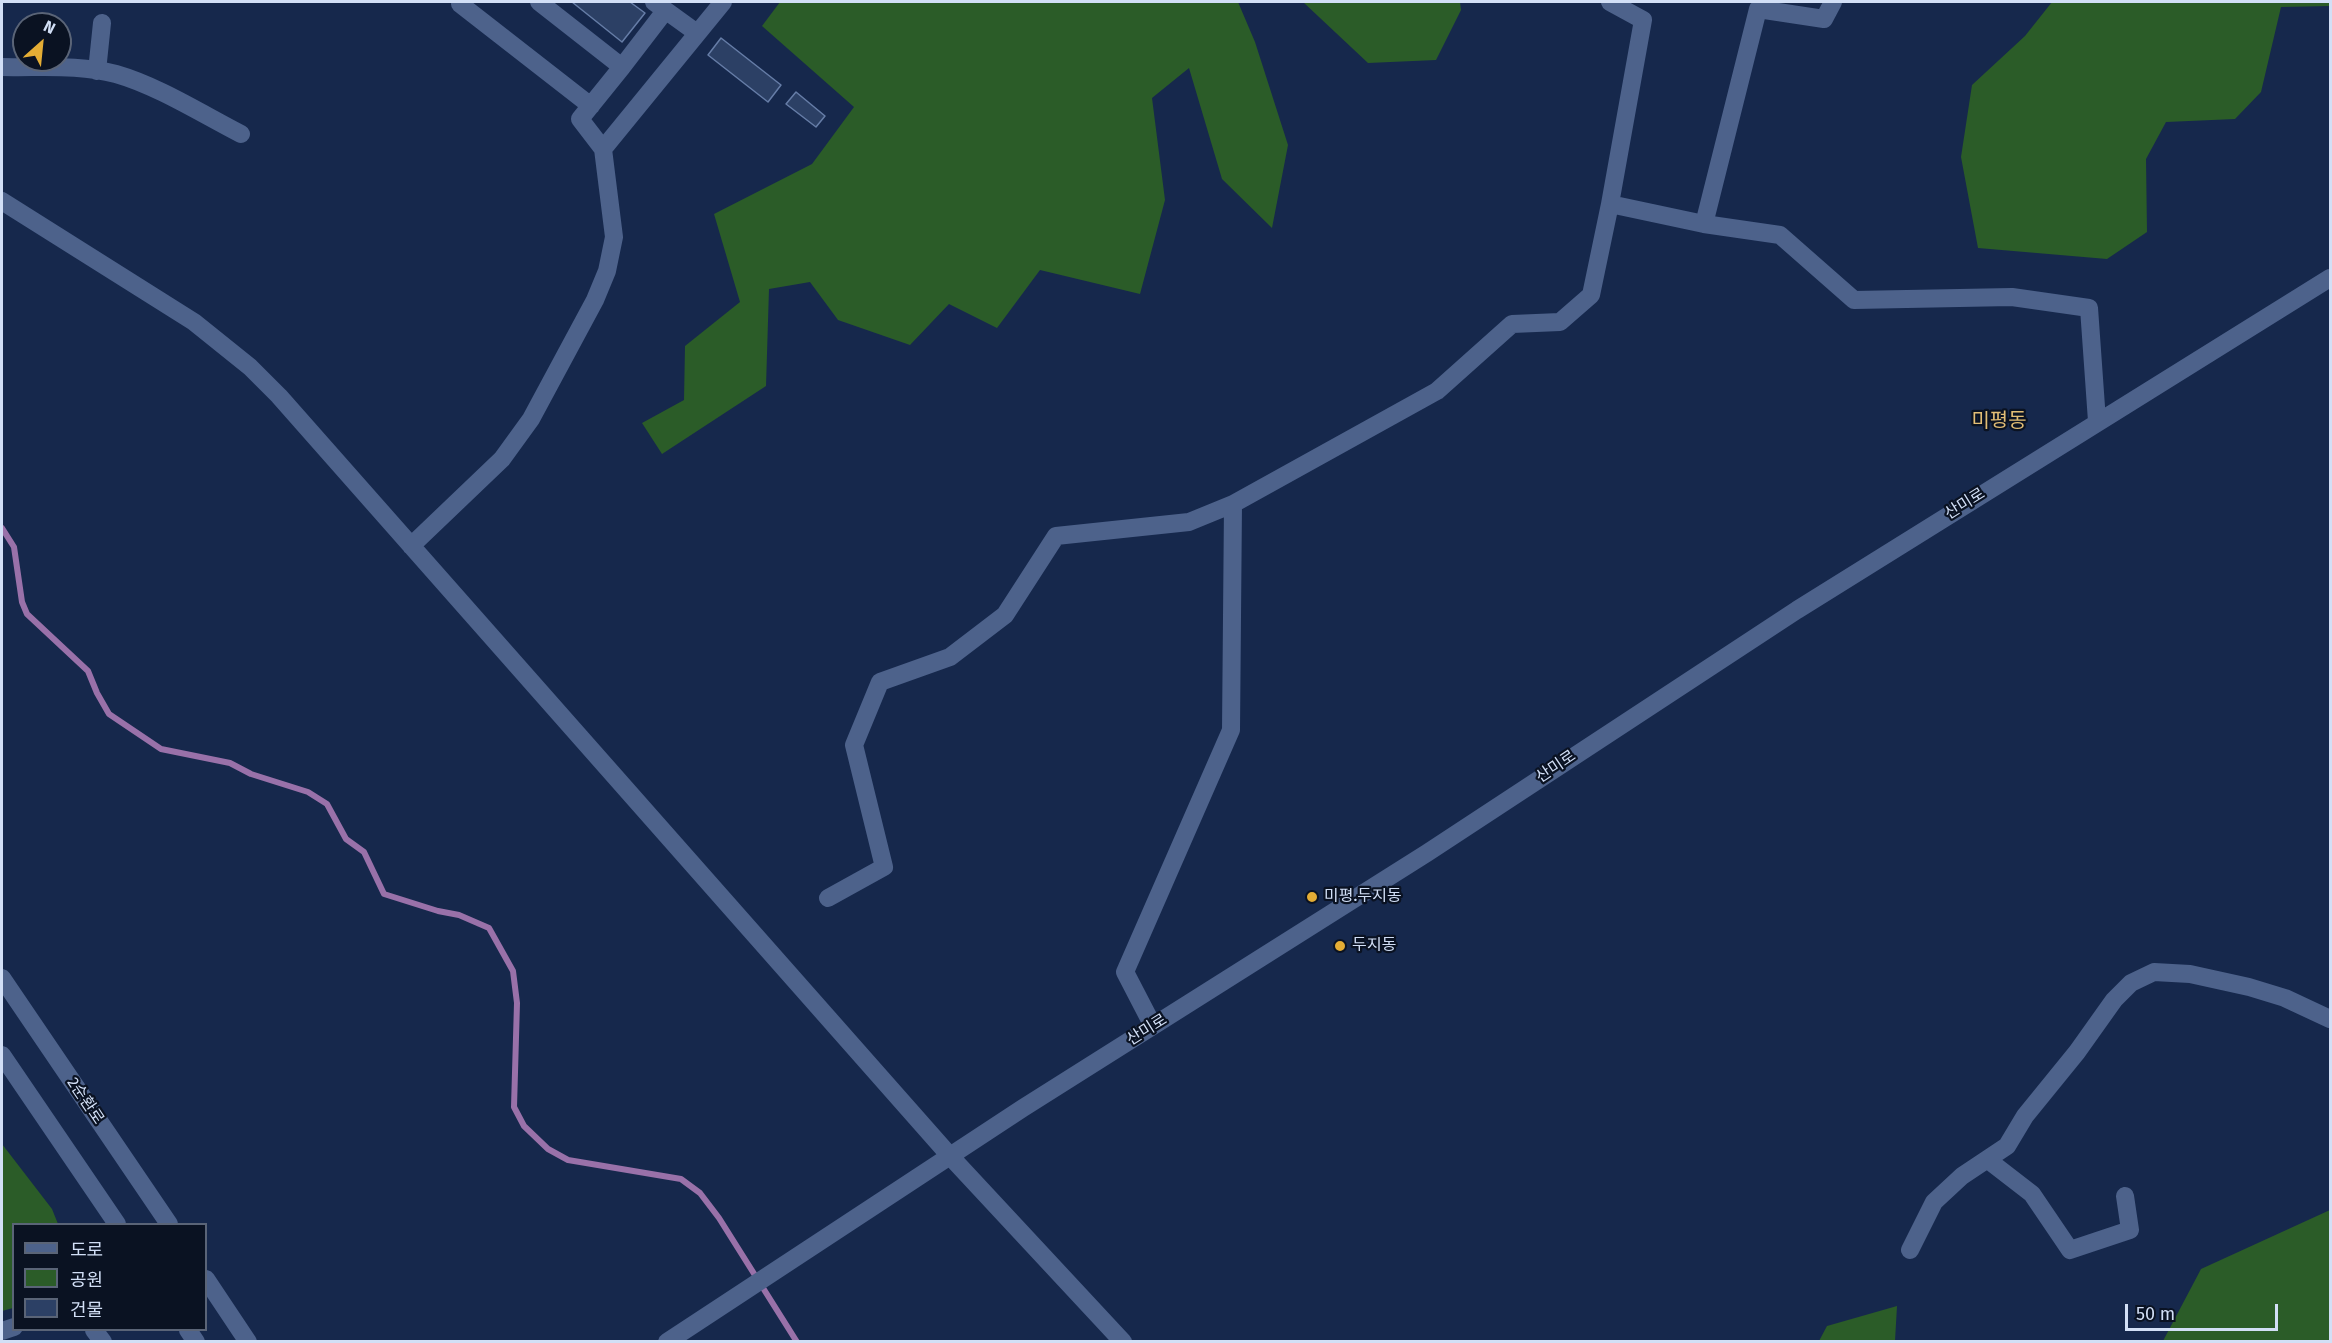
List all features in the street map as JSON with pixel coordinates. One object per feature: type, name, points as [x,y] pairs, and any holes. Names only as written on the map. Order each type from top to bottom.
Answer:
[{"type":"street","points":[[462,2],[460,4],[591,106]]},
{"type":"street","points":[[539,2],[622,67]]},
{"type":"street","points":[[603,148],[723,2]]},
{"type":"street","points":[[828,898],[884,867],[854,745],[880,682],[950,657],[1005,615],[1056,536],[1190,522],[1233,504],[1437,391],[1512,324],[1560,322],[1591,295],[1610,204],[1642,20],[1610,2]]},
{"type":"street","points":[[1704,224],[1757,5],[1824,19],[1833,2]]},
{"type":"street","points":[[411,546],[502,459],[531,419],[595,300],[609,264],[614,237],[603,148],[580,119],[622,67],[659,6],[697,33]]},
{"type":"street","points":[[97,71],[102,23]]},
{"type":"street","points":[[2,68],[80,68],[117,75],[156,91],[241,134]]},
{"type":"street","points":[[2,201],[170,306],[221,342],[279,396],[950,1156],[1123,1341]]},
{"type":"street","points":[[1610,204],[1704,224],[1780,235],[1854,300],[2012,297],[2089,308],[2097,422]]},
{"type":"street","name":"산미로","points":[[667,1341],[950,1156],[1427,853],[1797,610],[2331,278]]},
{"type":"street","points":[[1153,1026],[1125,972],[1231,730],[1233,504]]},
{"type":"street","points":[[1910,1250],[1934,1202],[1962,1176],[2007,1146],[2025,1116],[2077,1052],[2114,1000],[2131,983],[2154,972],[2190,974],[2249,987],[2285,998],[2331,1019]]},
{"type":"street","name":"2순환로","points":[[2,978],[168,1223]]},
{"type":"street","points":[[2,1055],[116,1223]]},
{"type":"street","points":[[1988,1160],[2032,1194],[2070,1250],[2130,1230],[2125,1196]]},
{"type":"street","points":[[207,1280],[248,1341]]},
{"type":"green space","points":[[780,2],[1238,2],[1255,42],[1288,145],[1272,228],[1222,179],[1189,68],[1152,98],[1165,200],[1140,294],[1040,270],[997,328],[949,304],[910,345],[838,320],[810,282],[769,289],[766,386],[662,454],[642,423],[684,400],[685,346],[740,302],[714,214],[812,164],[854,107],[762,26]]},
{"type":"green space","points":[[1303,2],[1460,2],[1461,10],[1436,60],[1368,63]]},
{"type":"green space","points":[[2052,2],[2330,2],[2330,6],[2281,7],[2261,92],[2235,119],[2166,122],[2146,159],[2147,232],[2107,259],[1978,248],[1961,157],[1972,85],[2025,36]]},
{"type":"green space","points":[[2,1144],[52,1209],[58,1223],[12,1223],[12,1308],[2,1311]]},
{"type":"green space","points":[[2330,1210],[2330,1341],[2163,1341],[2201,1269]]},
{"type":"green space","points":[[1897,1306],[1895,1341],[1819,1341],[1827,1326]]},
{"type":"building","points":[[572,2],[630,2],[645,13],[622,42]]},
{"type":"building","points":[[721,38],[781,85],[768,102],[708,55]]},
{"type":"building","points":[[796,92],[825,116],[816,127],[786,104]]},
{"type":"waterway","points":[[2,528],[14,547],[22,602],[27,614],[88,671],[109,714],[161,749],[230,763],[251,774],[308,792],[327,804],[346,839],[364,852],[384,894],[438,911],[459,915],[489,928],[513,971],[517,1003],[514,1107],[524,1126],[548,1149],[568,1160],[681,1179],[700,1193],[719,1218],[797,1342]]},
{"type":"place","name":"미평.두지동","points":[[1312,897]]},
{"type":"place","name":"두지동","points":[[1340,946]]},
{"type":"district","name":"미평동","points":[[1999,421]]}]
